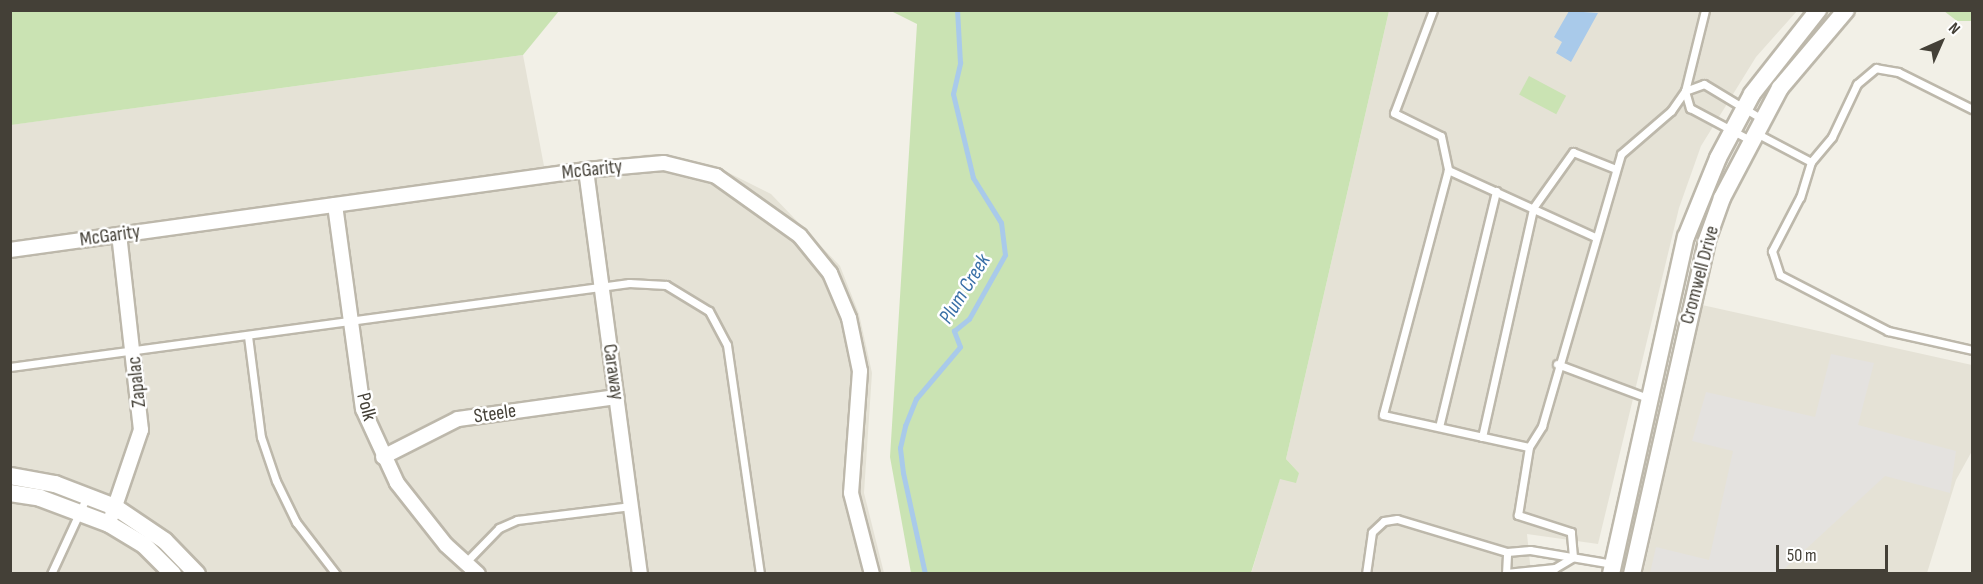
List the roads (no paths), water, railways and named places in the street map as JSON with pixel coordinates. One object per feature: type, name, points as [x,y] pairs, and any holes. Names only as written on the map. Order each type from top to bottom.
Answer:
[{"type":"street","name":"Cromwell Drive","points":[[1612,569],[1686,237],[1745,108],[1818,10]]},
{"type":"street","name":"Cromwell Drive","points":[[1632,573],[1707,240],[1756,130],[1780,88],[1846,10]]},
{"type":"street","name":"McGarity","points":[[10,250],[586,170],[664,163],[716,176],[764,205],[830,273],[849,318],[860,371],[851,493],[872,573]]},
{"type":"street","name":"Caraway","points":[[586,170],[640,573]]},
{"type":"street","name":"Polk","points":[[335,205],[363,409],[383,457],[397,483],[465,563],[478,573]]},
{"type":"street","name":"Zapalac","points":[[109,524],[141,430],[134,351],[119,235]]},
{"type":"street","name":"Steele","points":[[383,457],[458,419],[616,397]]},
{"type":"street","points":[[10,476],[87,496],[115,507],[165,541],[197,573]]},
{"type":"street","points":[[10,494],[79,511],[109,524],[144,545],[173,573]]},
{"type":"lane","points":[[1433,10],[1394,113],[1441,136],[1449,170],[1383,415],[1529,447]]},
{"type":"lane","points":[[1573,557],[1571,532],[1518,515],[1529,447],[1542,426],[1557,364],[1621,154],[1671,111],[1685,91],[1705,10]]},
{"type":"lane","points":[[1972,109],[1898,72],[1876,68],[1857,84],[1832,137],[1811,162],[1800,197],[1772,251],[1780,275],[1888,331],[1972,350]]},
{"type":"lane","points":[[1685,91],[1704,84],[1745,108],[1756,130]]},
{"type":"lane","points":[[1685,91],[1690,108],[1733,130],[1756,130],[1811,162]]},
{"type":"lane","points":[[1482,437],[1533,208],[1573,152],[1616,169]]},
{"type":"lane","points":[[1449,170],[1595,237]]},
{"type":"lane","points":[[1439,427],[1496,191]]},
{"type":"lane","points":[[10,367],[602,288],[666,285],[701,304],[723,332],[760,573]]},
{"type":"lane","points":[[248,336],[261,437],[276,481],[296,522],[336,573]]},
{"type":"lane","points":[[1557,364],[1650,399]]},
{"type":"lane","points":[[51,573],[87,496]]},
{"type":"lane","points":[[465,563],[499,528],[517,520],[631,506]]},
{"type":"lane","points":[[1366,573],[1372,532],[1384,521],[1420,523],[1506,552],[1540,551],[1573,557],[1612,569]]},
{"type":"lane","points":[[1540,551],[1541,568]]},
{"type":"lane","points":[[1506,552],[1506,573],[1555,568],[1573,557]]},
{"type":"water","points":[[1569,11],[1598,13],[1571,62],[1556,53],[1562,42],[1554,37]]},
{"type":"waterway","name":"Plum Creek","points":[[925,574],[903,473],[900,448],[905,426],[916,399],[960,347],[954,331],[969,319],[1005,255],[1001,223],[973,178],[953,94],[960,63],[957,10]]}]
